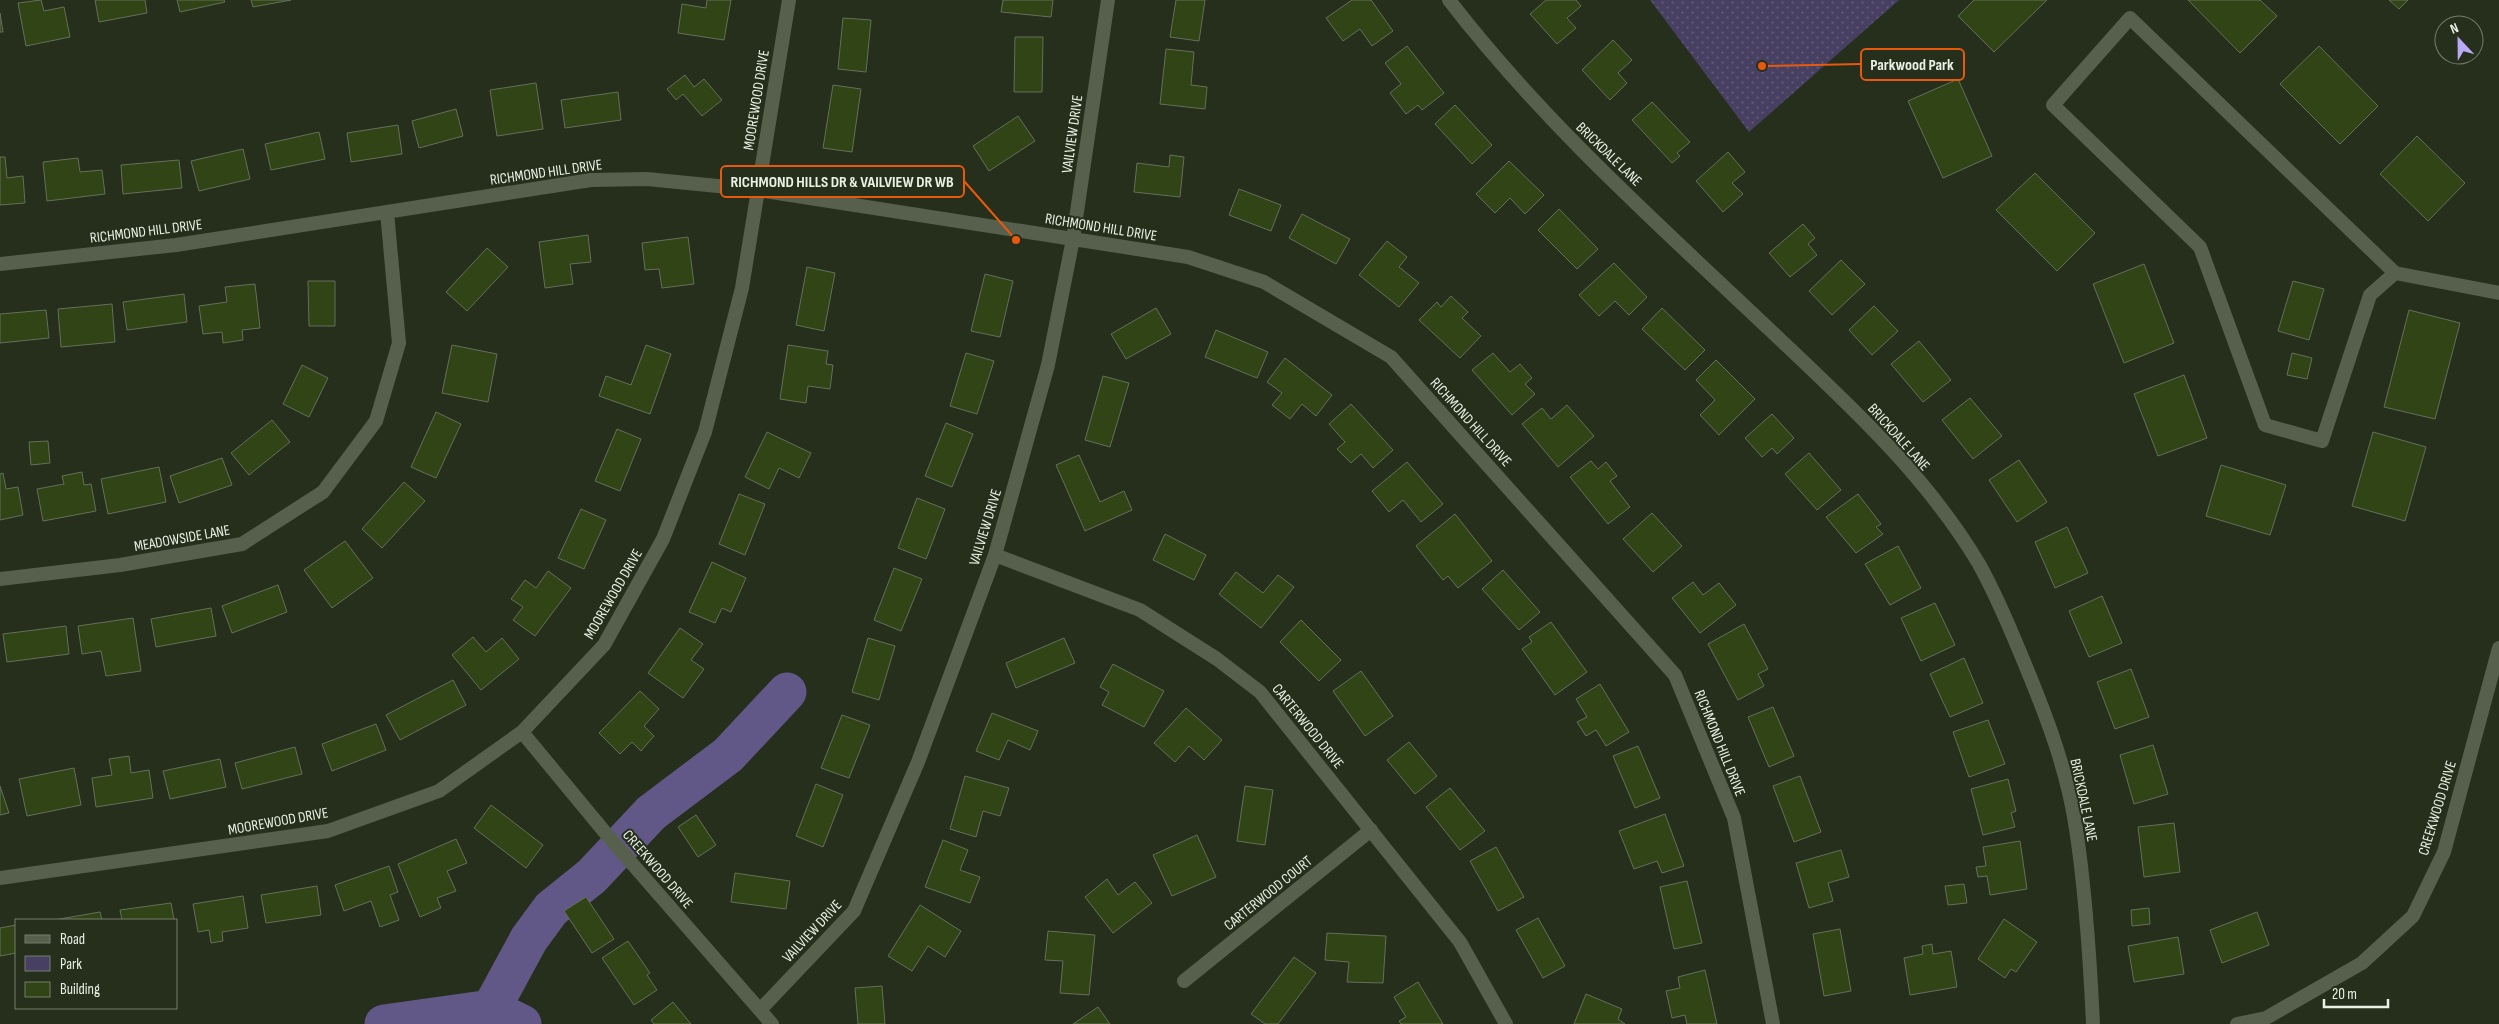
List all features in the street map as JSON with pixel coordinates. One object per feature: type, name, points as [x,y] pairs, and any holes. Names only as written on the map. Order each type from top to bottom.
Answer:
[{"type":"street","name":"MOOREWOOD DRIVE","points":[[0,878],[328,831],[439,791],[522,732],[604,645],[663,539],[705,432],[742,288],[789,0]]},
{"type":"street","name":"VAILVIEW DRIVE","points":[[760,1010],[854,911],[918,762],[995,555],[1048,365],[1073,239],[1108,0]]},
{"type":"street","name":"BRICKDALE LANE","points":[[1448,0],[1475,34],[1572,142],[1828,385],[1889,446],[1939,506],[1979,564],[2010,628],[2049,721],[2076,826],[2089,938],[2093,1024]]},
{"type":"street","points":[[2395,273],[2370,295],[2322,441],[2265,426],[2200,247],[2053,105],[2130,18],[2395,273],[2499,293]]},
{"type":"street","name":"RICHMOND HILL DRIVE","points":[[0,264],[176,244],[591,180],[647,179],[758,190],[1188,257],[1264,282],[1391,357],[1675,675],[1734,818],[1773,1024]]},
{"type":"street","name":"MEADOWSIDE LANE","points":[[0,579],[120,565],[242,544],[323,492],[376,421],[399,343],[387,212]]},
{"type":"street","name":"CARTERWOOD DRIVE","points":[[995,555],[1140,610],[1217,659],[1260,692],[1460,942],[1506,1024]]},
{"type":"street","name":"CREEKWOOD DRIVE","points":[[2237,1024],[2266,1018],[2362,963],[2413,916],[2444,852],[2499,648]]},
{"type":"street","name":"CREEKWOOD DRIVE","points":[[522,732],[625,856],[772,1024]]},
{"type":"street","name":"CARTERWOOD COURT","points":[[1184,982],[1371,830]]},
{"type":"green space","points":[[1650,0],[1899,0],[1749,132]]},
{"type":"building","points":[[41,0],[44,11],[64,7],[70,37],[26,46],[18,3]]},
{"type":"building","points":[[95,0],[145,0],[147,13],[99,22]]},
{"type":"building","points":[[177,0],[224,0],[225,2],[180,12]]},
{"type":"building","points":[[251,0],[291,0],[253,7]]},
{"type":"building","points":[[707,0],[731,0],[724,40],[678,33],[682,4],[706,8]]},
{"type":"building","points":[[1003,0],[1053,0],[1051,17],[1001,12]]},
{"type":"building","points":[[1176,0],[1205,0],[1199,41],[1170,37]]},
{"type":"building","points":[[1352,0],[1371,0],[1393,31],[1372,46],[1360,29],[1343,41],[1326,18]]},
{"type":"building","points":[[1546,0],[1576,0],[1581,6],[1567,18],[1576,28],[1557,44],[1530,14]]},
{"type":"building","points":[[1974,0],[2047,0],[1994,52],[1958,16]]},
{"type":"building","points":[[2188,0],[2260,0],[2277,16],[2240,53]]},
{"type":"building","points":[[2389,0],[2408,0],[2399,9]]},
{"type":"building","points":[[0,13],[3,32],[0,32]]},
{"type":"building","points":[[843,18],[871,20],[866,72],[838,69]]},
{"type":"building","points":[[1015,37],[1043,37],[1042,92],[1014,92]]},
{"type":"building","points":[[1613,40],[1632,60],[1618,73],[1627,83],[1610,100],[1582,70]]},
{"type":"building","points":[[1407,46],[1444,93],[1422,110],[1418,105],[1406,114],[1390,93],[1401,84],[1385,63]]},
{"type":"building","points":[[2319,46],[2378,106],[2340,144],[2280,84]]},
{"type":"building","points":[[1166,49],[1194,52],[1191,85],[1207,87],[1205,109],[1160,104]]},
{"type":"building","points":[[685,75],[694,87],[704,79],[722,100],[702,116],[683,94],[676,100],[667,89]]},
{"type":"building","points":[[1958,79],[1992,156],[1943,178],[1908,101]]},
{"type":"building","points":[[536,83],[543,129],[497,136],[490,90]]},
{"type":"building","points":[[833,85],[861,89],[852,152],[823,148]]},
{"type":"building","points":[[618,92],[621,120],[565,128],[561,100]]},
{"type":"building","points":[[1652,102],[1690,142],[1677,153],[1680,156],[1672,163],[1632,120]]},
{"type":"building","points":[[1455,105],[1492,145],[1472,164],[1435,124]]},
{"type":"building","points":[[456,109],[463,136],[419,148],[412,121]]},
{"type":"building","points":[[1018,116],[1035,141],[989,171],[973,146]]},
{"type":"building","points":[[398,125],[402,154],[351,162],[347,133]]},
{"type":"building","points":[[319,132],[325,159],[271,170],[265,144]]},
{"type":"building","points":[[2417,136],[2465,183],[2428,221],[2380,174]]},
{"type":"building","points":[[243,149],[250,179],[199,191],[191,161]]},
{"type":"building","points":[[1728,152],[1745,172],[1732,183],[1743,194],[1723,212],[1696,181]]},
{"type":"building","points":[[1170,155],[1184,157],[1180,197],[1134,192],[1137,163],[1169,167]]},
{"type":"building","points":[[0,157],[5,157],[7,178],[23,176],[25,203],[0,205]]},
{"type":"building","points":[[78,158],[80,172],[102,170],[105,194],[47,201],[43,162]]},
{"type":"building","points":[[179,160],[182,188],[123,194],[121,165]]},
{"type":"building","points":[[1509,161],[1544,195],[1525,214],[1510,198],[1495,213],[1476,194]]},
{"type":"building","points":[[2035,173],[2095,233],[2057,271],[1996,210]]},
{"type":"building","points":[[1239,189],[1281,205],[1271,231],[1229,215]]},
{"type":"building","points":[[1559,209],[1598,249],[1577,269],[1538,230]]},
{"type":"building","points":[[1302,214],[1350,239],[1336,264],[1289,238]]},
{"type":"building","points":[[1803,224],[1815,238],[1808,244],[1817,255],[1790,277],[1769,253]]},
{"type":"building","points":[[588,235],[591,262],[570,264],[573,284],[545,288],[539,242]]},
{"type":"building","points":[[688,237],[694,284],[662,288],[659,269],[645,270],[642,243]]},
{"type":"building","points":[[1387,241],[1407,257],[1399,267],[1419,283],[1399,307],[1359,275]]},
{"type":"building","points":[[487,248],[508,267],[467,311],[446,292]]},
{"type":"building","points":[[1841,260],[1865,284],[1832,315],[1809,291]]},
{"type":"building","points":[[1614,263],[1647,297],[1629,315],[1615,301],[1599,316],[1579,295]]},
{"type":"building","points":[[2144,264],[2174,343],[2124,363],[2093,284]]},
{"type":"building","points":[[807,267],[835,273],[824,331],[796,325]]},
{"type":"building","points":[[985,274],[1013,281],[1000,337],[971,331]]},
{"type":"building","points":[[308,281],[335,281],[335,326],[309,326]]},
{"type":"building","points":[[2293,281],[2324,289],[2309,340],[2278,331]]},
{"type":"building","points":[[255,284],[260,328],[242,330],[243,340],[223,343],[222,332],[203,334],[199,306],[227,302],[225,287]]},
{"type":"building","points":[[184,294],[187,322],[127,330],[123,302]]},
{"type":"building","points":[[1451,296],[1468,312],[1462,318],[1481,336],[1460,358],[1419,320],[1437,302],[1441,307]]},
{"type":"building","points":[[112,304],[115,342],[61,347],[58,309]]},
{"type":"building","points":[[1874,306],[1898,331],[1872,355],[1849,330]]},
{"type":"building","points":[[1156,308],[1171,334],[1126,359],[1111,334]]},
{"type":"building","points":[[1662,308],[1705,350],[1685,370],[1642,329]]},
{"type":"building","points":[[46,310],[49,338],[0,343],[0,314]]},
{"type":"building","points":[[2409,310],[2460,323],[2435,419],[2384,407]]},
{"type":"building","points":[[1216,330],[1268,352],[1257,378],[1205,357]]},
{"type":"building","points":[[1919,341],[1951,380],[1923,402],[1891,364]]},
{"type":"building","points":[[452,345],[497,354],[488,402],[442,393]]},
{"type":"building","points":[[646,345],[671,354],[650,414],[599,396],[606,376],[631,385]]},
{"type":"building","points":[[788,345],[828,351],[826,364],[833,365],[830,389],[808,386],[806,403],[780,399]]},
{"type":"building","points":[[966,353],[994,361],[977,414],[950,406]]},
{"type":"building","points":[[1493,353],[1510,372],[1520,364],[1532,378],[1525,384],[1535,394],[1512,415],[1472,370]]},
{"type":"building","points":[[2292,353],[2312,358],[2307,379],[2287,375]]},
{"type":"building","points":[[1285,358],[1332,395],[1316,416],[1302,404],[1290,419],[1272,405],[1282,393],[1267,382]]},
{"type":"building","points":[[1716,360],[1755,399],[1719,435],[1700,415],[1715,400],[1696,380]]},
{"type":"building","points":[[302,365],[328,378],[309,417],[283,404]]},
{"type":"building","points":[[2184,375],[2207,438],[2158,456],[2134,394]]},
{"type":"building","points":[[1103,376],[1129,383],[1110,447],[1085,440]]},
{"type":"building","points":[[1970,398],[2002,436],[1973,459],[1942,420]]},
{"type":"building","points":[[1351,404],[1393,450],[1373,468],[1361,454],[1351,463],[1337,449],[1345,442],[1329,424]]},
{"type":"building","points":[[1567,405],[1594,436],[1558,467],[1522,424],[1542,408],[1551,419]]},
{"type":"building","points":[[436,412],[461,424],[436,478],[411,467]]},
{"type":"building","points":[[1772,414],[1794,438],[1777,454],[1772,448],[1762,457],[1745,438]]},
{"type":"building","points":[[272,420],[290,442],[249,475],[231,453]]},
{"type":"building","points":[[946,423],[973,434],[952,487],[925,476]]},
{"type":"building","points":[[617,429],[641,439],[620,491],[595,481]]},
{"type":"building","points":[[767,432],[811,453],[799,478],[779,468],[769,489],[745,477]]},
{"type":"building","points":[[2373,432],[2426,447],[2405,521],[2352,506]]},
{"type":"building","points":[[48,441],[50,463],[31,465],[29,442]]},
{"type":"building","points":[[1809,453],[1841,490],[1817,510],[1785,474]]},
{"type":"building","points":[[1079,455],[1100,502],[1124,491],[1132,510],[1085,531],[1056,465]]},
{"type":"building","points":[[222,458],[232,485],[179,503],[170,476]]},
{"type":"building","points":[[2019,460],[2047,502],[2017,522],[1989,480]]},
{"type":"building","points":[[1591,461],[1598,469],[1606,462],[1617,476],[1610,481],[1630,507],[1608,524],[1570,477]]},
{"type":"building","points":[[1407,462],[1443,504],[1421,522],[1403,500],[1389,512],[1372,491]]},
{"type":"building","points":[[2221,465],[2286,485],[2270,535],[2206,516]]},
{"type":"building","points":[[159,467],[166,502],[108,514],[101,479]]},
{"type":"building","points":[[82,472],[84,485],[91,484],[96,511],[43,521],[37,489],[64,484],[62,476]]},
{"type":"building","points":[[3,473],[6,489],[18,487],[23,515],[0,520],[0,474]]},
{"type":"building","points":[[404,482],[425,501],[382,548],[362,529]]},
{"type":"building","points":[[739,494],[765,504],[745,555],[719,544]]},
{"type":"building","points":[[1858,494],[1881,524],[1876,527],[1883,534],[1856,553],[1826,517]]},
{"type":"building","points":[[917,498],[945,509],[926,559],[898,548]]},
{"type":"building","points":[[581,509],[606,520],[584,569],[558,558]]},
{"type":"building","points":[[1652,513],[1682,546],[1653,572],[1623,539]]},
{"type":"building","points":[[1455,514],[1492,561],[1458,588],[1448,576],[1443,580],[1416,546]]},
{"type":"building","points":[[2067,527],[2088,573],[2055,588],[2035,542]]},
{"type":"building","points":[[1165,534],[1206,555],[1194,580],[1153,560]]},
{"type":"building","points":[[345,541],[373,578],[332,608],[304,570]]},
{"type":"building","points":[[1898,546],[1921,588],[1890,605],[1865,564]]},
{"type":"building","points":[[712,562],[746,578],[731,612],[722,608],[715,623],[689,612]]},
{"type":"building","points":[[894,568],[922,579],[901,631],[874,620]]},
{"type":"building","points":[[1503,570],[1540,612],[1519,630],[1482,589]]},
{"type":"building","points":[[548,571],[571,588],[535,636],[513,620],[523,607],[511,599],[525,580],[536,588]]},
{"type":"building","points":[[1236,572],[1263,593],[1278,575],[1294,587],[1261,628],[1219,594]]},
{"type":"building","points":[[1693,582],[1703,595],[1719,583],[1736,605],[1700,633],[1672,598]]},
{"type":"building","points":[[278,585],[287,612],[232,633],[222,606]]},
{"type":"building","points":[[2102,596],[2122,643],[2089,657],[2069,611]]},
{"type":"building","points":[[1935,603],[1955,645],[1921,661],[1901,618]]},
{"type":"building","points":[[211,608],[216,636],[156,647],[151,619]]},
{"type":"building","points":[[133,618],[141,671],[106,676],[101,651],[82,654],[78,626]]},
{"type":"building","points":[[1301,620],[1341,660],[1319,681],[1280,642]]},
{"type":"building","points":[[1551,622],[1587,672],[1555,695],[1522,649],[1532,642],[1529,637]]},
{"type":"building","points":[[1744,624],[1768,669],[1758,674],[1764,686],[1738,700],[1708,644]]},
{"type":"building","points":[[66,626],[69,654],[7,662],[3,634]]},
{"type":"building","points":[[680,628],[703,644],[691,660],[704,669],[683,698],[648,673]]},
{"type":"building","points":[[473,637],[486,652],[502,638],[519,659],[481,690],[452,655]]},
{"type":"building","points":[[868,638],[895,646],[879,700],[852,692]]},
{"type":"building","points":[[1064,638],[1075,663],[1016,688],[1006,663]]},
{"type":"building","points":[[1964,658],[1983,703],[1950,717],[1930,674]]},
{"type":"building","points":[[1113,664],[1164,691],[1144,727],[1102,705],[1109,692],[1100,687]]},
{"type":"building","points":[[2131,669],[2149,717],[2115,729],[2097,682]]},
{"type":"building","points":[[1361,671],[1393,716],[1365,736],[1333,691]]},
{"type":"building","points":[[453,680],[466,705],[400,740],[386,715]]},
{"type":"building","points":[[1600,684],[1629,732],[1606,746],[1596,730],[1586,736],[1577,722],[1587,717],[1576,699]]},
{"type":"building","points":[[640,691],[659,709],[644,726],[654,736],[641,751],[632,742],[620,754],[599,733]]},
{"type":"building","points":[[1773,707],[1794,756],[1769,767],[1748,717]]},
{"type":"building","points":[[1186,708],[1222,740],[1204,760],[1189,746],[1175,762],[1154,743]]},
{"type":"building","points":[[992,713],[1038,731],[1030,750],[1008,740],[999,760],[976,751]]},
{"type":"building","points":[[842,715],[870,725],[849,778],[821,768]]},
{"type":"building","points":[[1988,720],[2005,764],[1969,777],[1953,732]]},
{"type":"building","points":[[376,724],[386,750],[332,771],[322,744]]},
{"type":"building","points":[[1409,742],[1437,776],[1415,794],[1387,760]]},
{"type":"building","points":[[2153,745],[2168,794],[2134,804],[2120,755]]},
{"type":"building","points":[[1638,746],[1660,798],[1635,808],[1613,756]]},
{"type":"building","points":[[295,747],[302,774],[242,789],[235,763]]},
{"type":"building","points":[[129,756],[131,773],[149,770],[153,798],[96,807],[92,778],[112,775],[109,759]]},
{"type":"building","points":[[220,759],[226,787],[170,799],[163,771]]},
{"type":"building","points":[[74,768],[81,805],[27,816],[19,779]]},
{"type":"building","points":[[965,776],[1009,788],[1000,816],[983,811],[976,837],[950,829]]},
{"type":"building","points":[[1800,776],[1821,832],[1794,842],[1773,786]]},
{"type":"building","points":[[2008,779],[2016,811],[2011,813],[2015,827],[1983,835],[1971,789]]},
{"type":"building","points":[[816,784],[843,795],[823,847],[796,836]]},
{"type":"building","points":[[0,786],[9,813],[0,815]]},
{"type":"building","points":[[1245,786],[1273,790],[1265,845],[1237,841]]},
{"type":"building","points":[[1450,788],[1485,831],[1460,850],[1426,807]]},
{"type":"building","points":[[491,805],[543,845],[526,868],[474,828]]},
{"type":"building","points":[[1665,814],[1684,866],[1662,873],[1657,861],[1634,869],[1619,831]]},
{"type":"building","points":[[696,815],[716,845],[698,857],[678,827]]},
{"type":"building","points":[[2174,823],[2180,872],[2144,877],[2138,827]]},
{"type":"building","points":[[1197,835],[1216,877],[1172,896],[1153,855]]},
{"type":"building","points":[[456,839],[467,863],[447,871],[456,891],[437,898],[441,908],[420,917],[398,864]]},
{"type":"building","points":[[943,840],[968,850],[960,870],[980,877],[970,903],[925,887]]},
{"type":"building","points":[[2020,841],[2027,889],[1990,895],[1987,876],[1978,877],[1976,867],[1986,866],[1983,847]]},
{"type":"building","points":[[1496,847],[1524,897],[1498,911],[1470,861]]},
{"type":"building","points":[[1841,850],[1849,877],[1828,883],[1833,901],[1809,908],[1796,863]]},
{"type":"building","points":[[389,866],[398,892],[390,895],[399,920],[380,927],[371,901],[344,911],[335,885]]},
{"type":"building","points":[[735,873],[790,881],[786,909],[731,902]]},
{"type":"building","points":[[1107,879],[1118,895],[1135,882],[1152,903],[1113,933],[1085,897]]},
{"type":"building","points":[[1687,881],[1702,943],[1674,949],[1660,887]]},
{"type":"building","points":[[1964,884],[1967,903],[1948,905],[1945,886]]},
{"type":"building","points":[[317,886],[321,915],[266,923],[261,895]]},
{"type":"building","points":[[243,896],[248,928],[222,932],[223,941],[211,943],[209,930],[198,932],[193,904]]},
{"type":"building","points":[[586,897],[614,939],[592,953],[564,911]]},
{"type":"building","points":[[171,903],[174,919],[122,919],[120,910]]},
{"type":"building","points":[[920,905],[961,931],[945,957],[928,946],[912,971],[888,956]]},
{"type":"building","points":[[2149,908],[2150,924],[2132,926],[2131,910]]},
{"type":"building","points":[[100,912],[102,919],[60,919]]},
{"type":"building","points":[[2257,912],[2269,945],[2222,963],[2210,930]]},
{"type":"building","points":[[1538,918],[1565,966],[1543,978],[1516,930]]},
{"type":"building","points":[[2004,919],[2037,942],[2016,972],[2011,969],[2005,978],[1978,959]]},
{"type":"building","points":[[15,925],[15,953],[0,956],[0,928]]},
{"type":"building","points":[[1840,929],[1851,991],[1824,996],[1813,934]]},
{"type":"building","points":[[1048,931],[1095,935],[1089,995],[1060,993],[1063,961],[1045,960]]},
{"type":"building","points":[[1327,933],[1386,936],[1383,983],[1347,982],[1349,962],[1325,960]]},
{"type":"building","points":[[2178,937],[2184,974],[2134,982],[2128,946]]},
{"type":"building","points":[[628,941],[650,973],[647,975],[657,990],[634,1005],[602,958]]},
{"type":"building","points":[[1932,944],[1933,954],[1951,951],[1957,987],[1910,995],[1904,958],[1923,954],[1922,946]]},
{"type":"building","points":[[1294,957],[1316,973],[1278,1024],[1265,1024],[1251,1014]]},
{"type":"building","points":[[1705,970],[1717,1024],[1687,1024],[1685,1015],[1672,1018],[1666,991],[1680,988],[1678,977]]},
{"type":"building","points":[[1418,982],[1443,1024],[1401,1024],[1399,1021],[1406,1017],[1394,997]]},
{"type":"building","points":[[882,986],[885,1024],[858,1024],[855,988]]},
{"type":"building","points":[[1586,994],[1622,1009],[1618,1019],[1625,1024],[1574,1024]]},
{"type":"building","points":[[673,1002],[691,1024],[654,1024],[651,1020]]},
{"type":"building","points":[[1098,1007],[1110,1024],[1073,1024]]},
{"type":"waterway","points":[[491,1009],[529,939],[551,909],[592,876],[651,813],[728,755],[787,692]]},
{"type":"waterway","points":[[384,1024],[491,1009],[522,1024]]},
{"type":"place","name":"Parkwood Park","points":[[1762,66]]},
{"type":"place","name":"RICHMOND HILLS DR & VAILVIEW DR WB","points":[[1016,240]]}]
